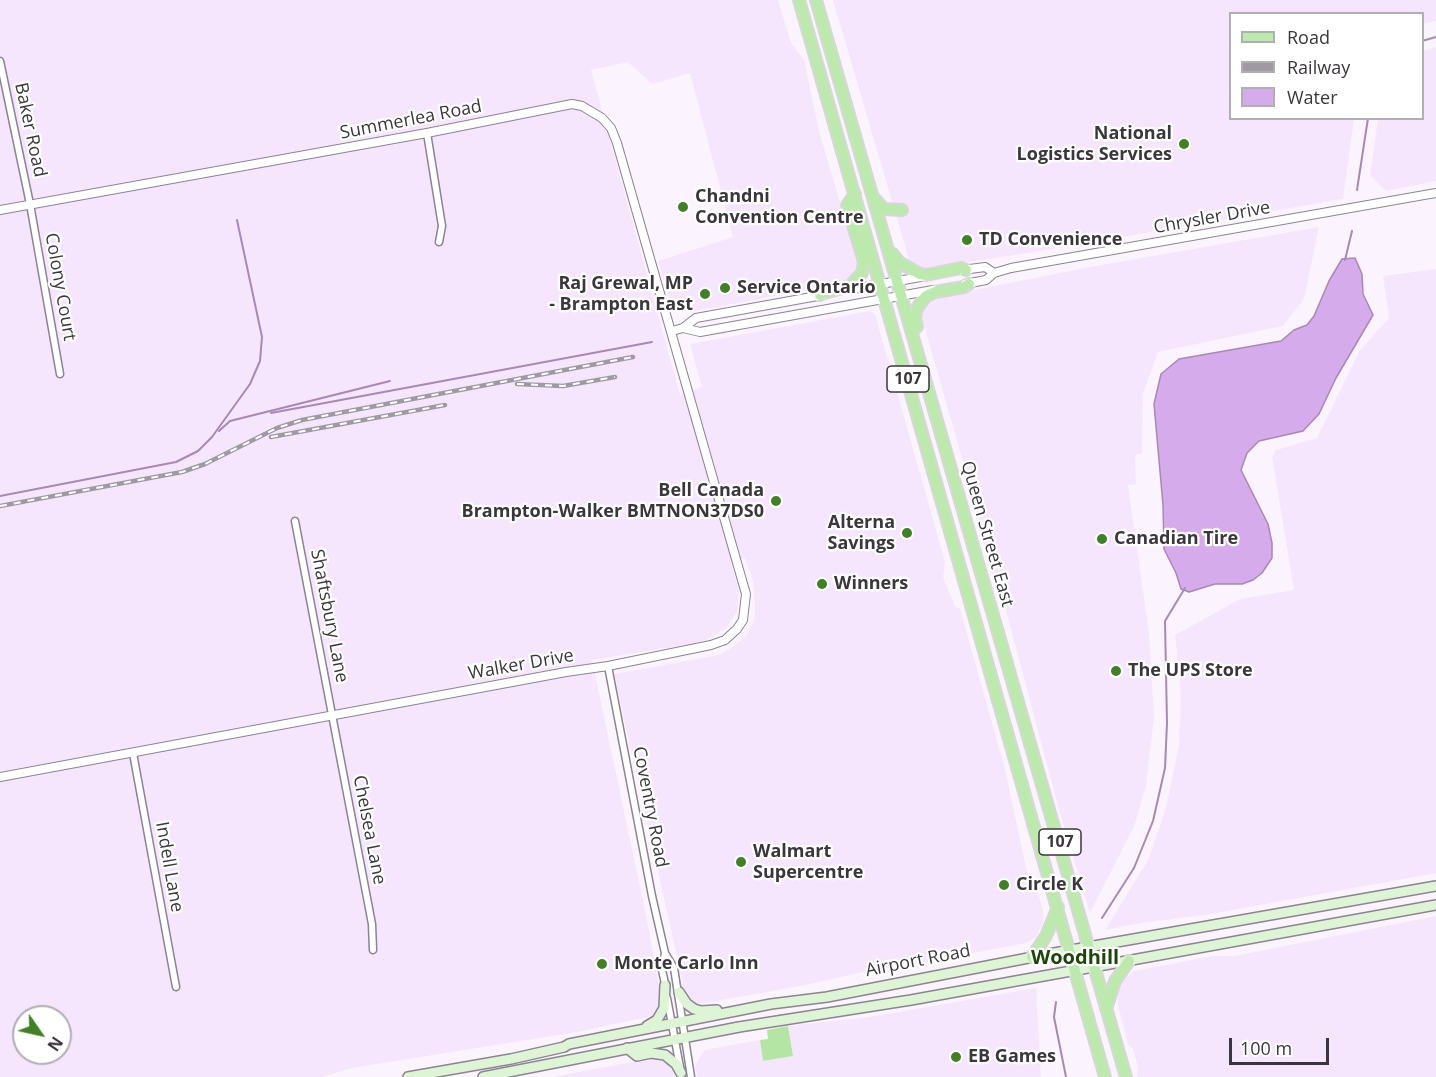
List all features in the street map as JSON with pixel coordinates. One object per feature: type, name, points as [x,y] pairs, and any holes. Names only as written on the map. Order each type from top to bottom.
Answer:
[{"type":"main road","name":"Queen Street East","points":[[798,0],[881,284],[1105,1077]]},
{"type":"main road","name":"Queen Street East","points":[[816,0],[1126,1077]]},
{"type":"main road","points":[[820,296],[824,292],[850,286],[862,273],[864,262],[848,205],[855,194]]},
{"type":"main road","points":[[873,196],[884,209],[902,210],[882,226],[896,259],[912,270],[926,275],[961,268],[966,270]]},
{"type":"main road","points":[[920,361],[924,354],[915,318],[919,303],[930,293],[969,284]]},
{"type":"main road","name":"Airport Road","points":[[408,1077],[511,1059],[569,1044],[733,1012],[827,997],[1089,946],[1436,886]]},
{"type":"main road","name":"Airport Road","points":[[483,1077],[739,1027],[911,1000],[1436,905]]},
{"type":"main road","points":[[1032,957],[1046,936],[1058,907]]},
{"type":"main road","points":[[1106,1007],[1115,981],[1129,961]]},
{"type":"main road","points":[[633,1031],[650,1025],[659,1017],[665,1004],[665,985]]},
{"type":"main road","points":[[679,992],[687,1004],[694,1009],[701,1011],[723,1008],[733,1012]]},
{"type":"main road","points":[[627,1048],[637,1056],[651,1053],[665,1055],[685,1076]]},
{"type":"street","name":"Baker Road","points":[[0,61],[30,204]]},
{"type":"street","name":"Summerlea Road","points":[[0,210],[427,133],[572,104],[582,106],[602,118],[611,128],[672,331]]},
{"type":"street","points":[[427,133],[442,226],[439,242]]},
{"type":"street","name":"Chrysler Drive","points":[[683,328],[700,332],[969,284],[986,280],[994,273],[1011,268],[1056,259],[1436,194]]},
{"type":"street","name":"Colony Court","points":[[30,204],[60,374]]},
{"type":"street","name":"Chrysler Drive","points":[[683,328],[696,318],[881,284],[985,267],[994,273]]},
{"type":"street","points":[[672,331],[683,328]]},
{"type":"street","name":"Walker Drive","points":[[0,777],[608,666],[711,645],[724,640],[737,629],[743,620],[746,594],[672,331]]},
{"type":"street","name":"Shaftsbury Lane","points":[[295,521],[333,716]]},
{"type":"street","name":"Coventry Road","points":[[608,666],[652,897],[665,953],[674,968],[679,992],[683,1022],[680,1038]]},
{"type":"street","name":"Chelsea Lane","points":[[333,716],[372,924],[373,950]]},
{"type":"street","name":"Indell Lane","points":[[133,753],[176,987]]},
{"type":"street","name":"Coventry Road","points":[[665,953],[662,970],[672,1024],[680,1038]]},
{"type":"street","points":[[680,1038],[685,1076]]},
{"type":"shaded area","points":[[0,0],[778,0],[791,43],[804,60],[819,131],[857,260],[856,272],[844,283],[695,311],[675,311],[658,261],[733,237],[690,73],[652,84],[628,62],[591,70],[680,395],[702,387],[690,344],[870,311],[875,314],[945,562],[943,577],[955,606],[960,609],[1005,769],[1026,867],[1030,881],[1037,889],[1043,910],[1043,923],[1036,937],[1026,943],[920,963],[899,964],[800,986],[704,1003],[696,1004],[689,997],[684,988],[614,674],[719,655],[746,636],[754,621],[753,581],[745,558],[730,560],[739,591],[737,612],[726,628],[709,639],[691,644],[592,660],[647,920],[661,997],[659,1008],[652,1016],[577,1032],[352,1068],[321,1077],[0,1077]]},
{"type":"shaded area","points":[[833,0],[1436,0],[1436,21],[1424,24],[1424,12],[1229,12],[1229,120],[1354,120],[1343,199],[925,269],[910,263]]},
{"type":"shaded area","points":[[1436,47],[1436,181],[1386,191],[1370,175],[1378,120],[1424,120],[1424,51]]},
{"type":"shaded area","points":[[1319,227],[1304,299],[1283,326],[1158,352],[1143,393],[1142,453],[1135,455],[1136,484],[1128,485],[1149,633],[1154,718],[1146,786],[1135,824],[1090,913],[1060,813],[1004,603],[989,568],[974,500],[921,315],[922,309],[930,299],[934,298],[1090,267]]},
{"type":"shaded area","points":[[1436,269],[1436,873],[1211,914],[1105,930],[1148,860],[1166,808],[1179,745],[1181,696],[1175,635],[1240,599],[1294,590],[1272,457],[1276,450],[1317,438],[1360,350],[1389,318],[1383,276]]},
{"type":"shaded area","points":[[1436,916],[1436,1077],[1137,1077],[1138,1067],[1133,1049],[1128,1044],[1117,1001],[1124,979],[1134,971],[1213,956],[1234,956]]},
{"type":"shaded area","points":[[1036,988],[1041,1077],[697,1077],[695,1066],[704,1051],[709,1049],[760,1040],[763,1061],[793,1056],[788,1026],[870,1017]]},
{"type":"shaded area","points":[[652,1058],[666,1062],[674,1077],[553,1077]]},
{"type":"green space","points":[[788,1026],[793,1056],[763,1061],[760,1040],[768,1039],[767,1030]]},
{"type":"water","points":[[1355,258],[1362,274],[1363,294],[1373,315],[1336,378],[1319,414],[1303,431],[1259,441],[1247,453],[1241,470],[1268,524],[1272,558],[1262,573],[1242,584],[1215,584],[1189,592],[1181,589],[1164,549],[1163,505],[1154,404],[1161,374],[1179,359],[1281,341],[1294,330],[1307,325],[1314,316],[1329,281],[1342,259]]},
{"type":"waterway","points":[[1424,40],[1436,37]]},
{"type":"waterway","points":[[1357,190],[1368,120]]},
{"type":"waterway","points":[[0,496],[176,462],[198,451],[212,437],[250,384],[260,361],[262,337],[237,220]]},
{"type":"waterway","points":[[1345,260],[1352,231]]},
{"type":"waterway","points":[[271,413],[652,342]]},
{"type":"waterway","points":[[219,431],[230,421],[390,381]]},
{"type":"waterway","points":[[1102,918],[1134,868],[1153,821],[1165,768],[1167,723],[1165,621],[1185,588]]},
{"type":"waterway","points":[[1056,1002],[1054,1017],[1066,1077]]},
{"type":"railway","points":[[0,506],[182,472],[205,464],[277,428],[302,420],[633,357]]},
{"type":"railway","points":[[517,384],[563,386],[615,377]]},
{"type":"railway","points":[[271,437],[445,405]]},
{"type":"place","name":"National Logistics Services","points":[[1184,144]]},
{"type":"place","name":"Chandni Convention Centre","points":[[683,207]]},
{"type":"place","name":"TD Convenience","points":[[967,240]]},
{"type":"place","name":"Service Ontario","points":[[725,288]]},
{"type":"place","name":"Raj Grewal, MP - Brampton East","points":[[705,294]]},
{"type":"place","name":"Bell Canada Brampton-Walker BMTNON37DS0","points":[[776,501]]},
{"type":"place","name":"Alterna Savings","points":[[907,533]]},
{"type":"place","name":"Canadian Tire","points":[[1102,539]]},
{"type":"place","name":"Winners","points":[[822,584]]},
{"type":"place","name":"The UPS Store","points":[[1116,671]]},
{"type":"place","name":"Walmart Supercentre","points":[[741,862]]},
{"type":"place","name":"Circle K","points":[[1004,885]]},
{"type":"place","name":"Monte Carlo Inn","points":[[602,964]]},
{"type":"place","name":"EB Games","points":[[956,1057]]},
{"type":"district","name":"Woodhill","points":[[1075,958]]}]
